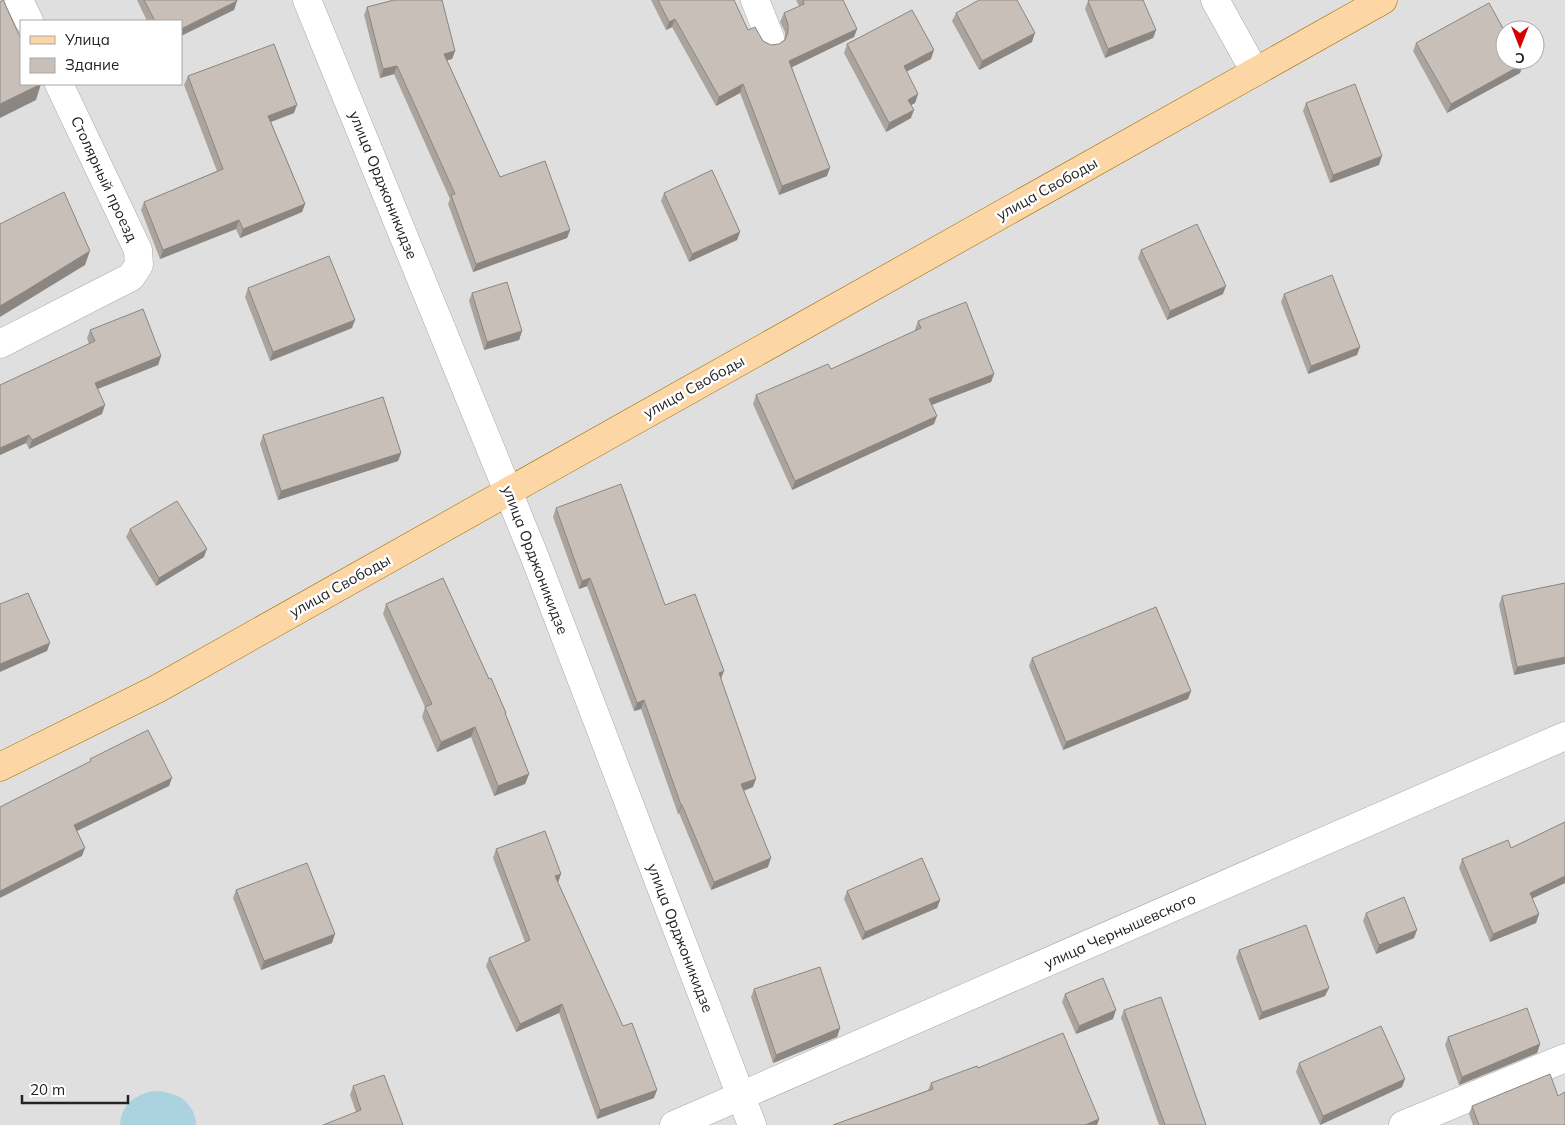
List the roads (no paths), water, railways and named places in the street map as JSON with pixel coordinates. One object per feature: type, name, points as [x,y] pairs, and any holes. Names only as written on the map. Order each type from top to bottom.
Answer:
[{"type":"main road","name":"улица Свободы","points":[[0,767],[156,689],[1383,0]]},
{"type":"street","points":[[19,0],[29,20]]},
{"type":"street","name":"улица Орджоникидзе","points":[[307,0],[538,564],[752,1125]]},
{"type":"street","points":[[755,0],[770,38]]},
{"type":"street","points":[[1215,0],[1256,72]]},
{"type":"street","name":"Столярный проезд","points":[[0,344],[131,277],[139,265],[138,250],[59,85]]},
{"type":"street","name":"улица Чернышевского","points":[[674,1125],[1565,736]]},
{"type":"street","points":[[1403,1125],[1565,1058]]},
{"type":"waterway","points":[[152,1125],[157,1123],[164,1125]]}]
